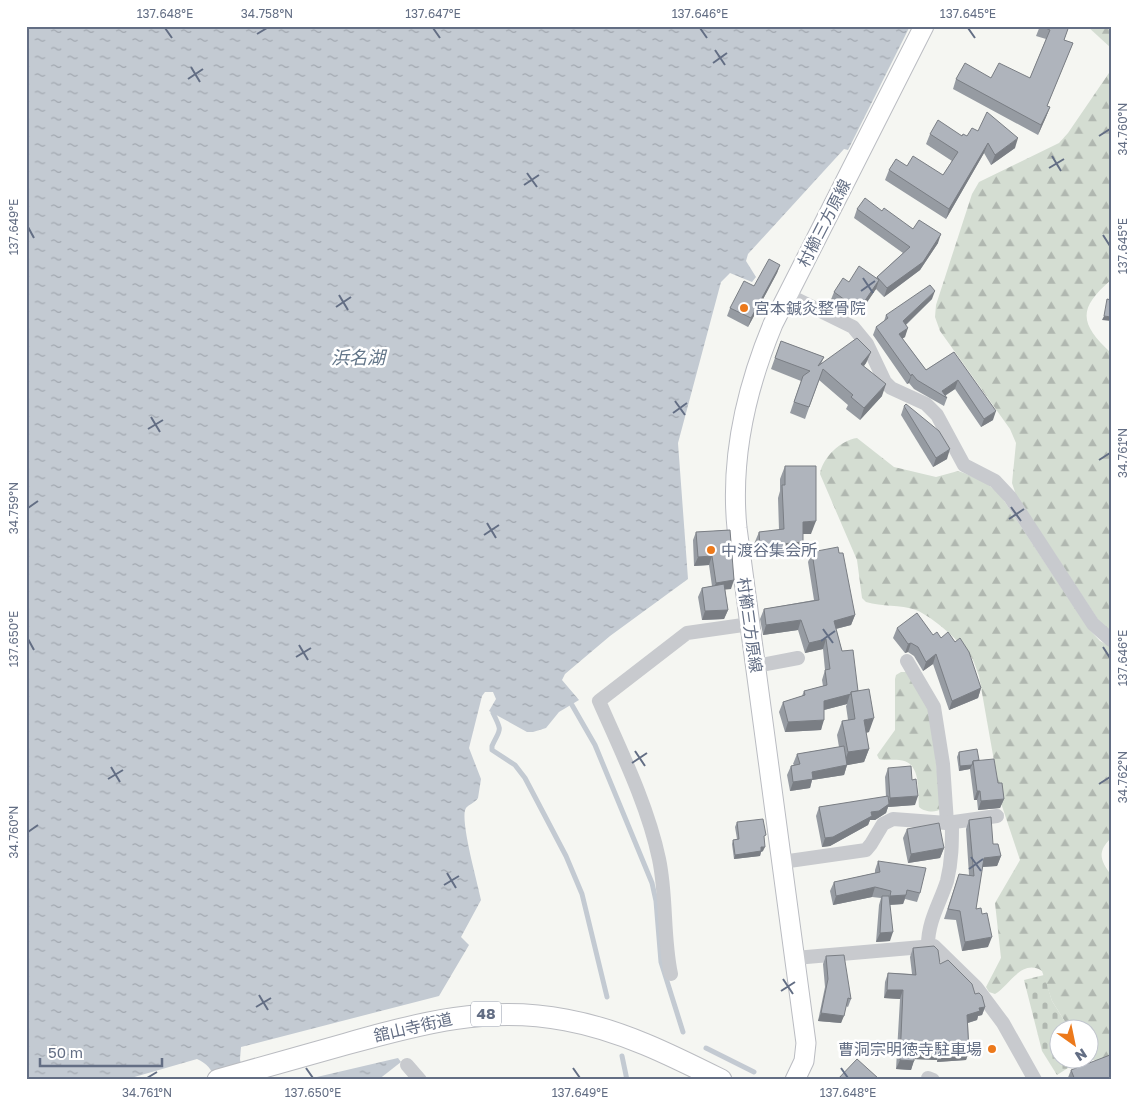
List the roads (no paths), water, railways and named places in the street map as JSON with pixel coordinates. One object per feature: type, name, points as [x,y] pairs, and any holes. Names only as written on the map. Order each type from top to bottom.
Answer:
[{"type":"main road","name":"村櫛三方原線","points":[[795,1080],[804,1061],[806,1043],[735,502],[738,450],[755,373],[773,324],[924,26]]},
{"type":"main road","name":"舘山寺街道","points":[[218,1080],[437,1020],[463,1016],[514,1014],[566,1020],[613,1032],[658,1049],[721,1080]]},
{"type":"street","points":[[788,295],[853,327],[867,344],[886,382],[891,388],[926,404],[937,415],[964,464],[995,481],[1010,497],[1093,624],[1111,640]]},
{"type":"street","points":[[671,974],[666,946],[659,859],[636,805],[599,701],[687,633],[750,624]]},
{"type":"street","points":[[756,666],[798,658]]},
{"type":"street","points":[[907,661],[934,707],[950,823],[951,865],[944,889],[934,912],[928,945]]},
{"type":"street","points":[[782,862],[866,850],[883,824],[893,819],[950,823],[997,816]]},
{"type":"street","points":[[795,958],[928,945],[939,949],[976,987],[1008,1029],[1035,1080]]},
{"type":"street","points":[[407,1065],[420,1080]]},
{"type":"water","name":"浜名湖","points":[[26,26],[910,26],[848,150],[844,149],[748,254],[746,261],[756,277],[752,282],[730,273],[721,282],[678,443],[688,579],[610,636],[565,674],[562,680],[579,700],[559,712],[546,728],[527,732],[489,711],[496,699],[493,692],[485,692],[482,696],[469,748],[481,779],[478,798],[466,808],[465,814],[467,837],[481,900],[461,937],[469,945],[439,996],[241,1047],[240,1059],[243,1080],[214,1080],[212,1072],[208,1067],[197,1059],[124,1080],[26,1080]]},
{"type":"water","points":[[398,1058],[401,1062],[378,1080],[304,1080]]},
{"type":"waterway","points":[[572,705],[595,745],[652,883],[656,901],[661,962],[683,1032]]},
{"type":"waterway","points":[[493,713],[499,730],[492,750],[515,765],[525,778],[566,856],[582,894],[607,997]]},
{"type":"waterway","points":[[706,1048],[754,1072]]},
{"type":"waterway","points":[[622,1056],[627,1080]]},
{"type":"place","name":"宮本鍼灸整骨院","points":[[744,308]]},
{"type":"place","name":"中渡谷集会所","points":[[711,550]]},
{"type":"place","name":"曹洞宗明徳寺駐車場","points":[[992,1049]]}]
